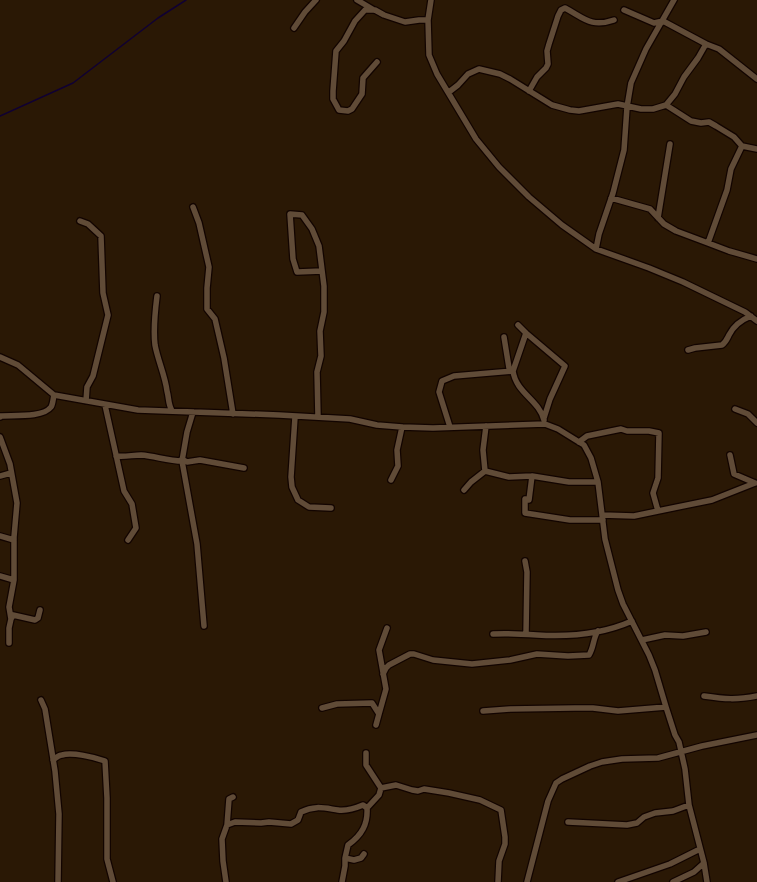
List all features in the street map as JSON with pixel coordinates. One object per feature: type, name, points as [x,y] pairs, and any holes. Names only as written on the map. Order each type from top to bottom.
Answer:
[{"type":"street","points":[[294,28],[305,12],[316,0]]},
{"type":"street","points":[[357,0],[375,10],[405,22],[428,20]]},
{"type":"street","points":[[431,0],[428,20],[430,55],[437,74],[476,139],[499,167],[529,197],[562,225],[596,249],[683,282],[757,320]]},
{"type":"street","points":[[596,249],[624,150],[627,107],[634,75],[649,43],[674,0]]},
{"type":"street","points":[[529,91],[537,76],[543,72],[548,64],[547,51],[561,10],[565,8],[588,21],[598,24],[614,20]]},
{"type":"street","points":[[375,10],[366,10],[361,14],[336,51],[333,99],[339,110],[348,111],[352,109],[360,99],[362,94],[363,78],[377,62]]},
{"type":"street","points":[[624,10],[654,23],[663,21],[706,44],[719,49],[757,79]]},
{"type":"street","points":[[449,92],[468,74],[479,69],[500,74],[552,105],[579,111],[618,104],[627,107],[653,109],[666,105],[675,94],[684,77],[706,44]]},
{"type":"street","points":[[666,105],[691,120],[701,123],[709,122],[734,137],[742,146],[757,150]]},
{"type":"street","points":[[658,218],[670,144]]},
{"type":"street","points":[[708,243],[728,190],[731,169],[742,146]]},
{"type":"street","points":[[611,198],[650,209],[664,224],[676,231],[729,251],[757,259]]},
{"type":"street","points":[[192,207],[200,223],[209,267],[206,288],[207,309],[215,319],[224,358],[233,414]]},
{"type":"street","points":[[318,417],[317,372],[320,356],[320,332],[324,312],[324,286],[319,246],[312,229],[302,215],[290,214],[293,259],[297,272],[322,271]]},
{"type":"street","points":[[80,221],[88,224],[101,236],[103,293],[108,315],[93,376],[88,387],[86,402]]},
{"type":"street","points":[[156,296],[154,322],[155,345],[167,390],[168,403],[172,411]]},
{"type":"street","points":[[688,350],[722,345],[725,343],[732,330],[740,320],[750,316]]},
{"type":"street","points":[[518,324],[526,333],[565,366],[550,399],[544,418]]},
{"type":"street","points":[[513,371],[526,333]]},
{"type":"street","points":[[504,336],[509,368],[513,371],[516,383],[537,405],[544,418],[545,424]]},
{"type":"street","points":[[0,357],[18,365],[54,395],[86,402],[138,410],[350,419],[377,425],[402,427],[545,424],[558,429],[584,445],[591,458],[598,482],[605,539],[618,590],[623,604],[642,640],[655,670],[666,707],[679,742],[685,769],[689,805],[704,863],[707,882]]},
{"type":"street","points":[[450,427],[439,392],[442,381],[454,376],[513,371]]},
{"type":"street","points":[[0,417],[30,415],[45,412],[51,407],[54,395]]},
{"type":"street","points":[[105,405],[124,491],[132,504],[136,528],[128,540]]},
{"type":"street","points":[[736,409],[748,414],[757,423]]},
{"type":"street","points":[[193,412],[187,432],[182,460],[197,544],[204,626]]},
{"type":"street","points":[[295,417],[290,477],[292,487],[298,500],[309,507],[331,508]]},
{"type":"street","points":[[485,471],[483,450],[486,426]]},
{"type":"street","points":[[391,480],[398,466],[397,450],[402,427]]},
{"type":"street","points":[[579,442],[587,436],[621,429],[627,431],[649,431],[659,433],[658,478],[653,493],[658,512]]},
{"type":"street","points":[[0,437],[10,464],[16,503],[14,580],[9,607],[11,619],[9,628],[9,643]]},
{"type":"street","points":[[116,456],[127,457],[140,455],[164,460],[182,460],[187,462],[200,460],[244,468]]},
{"type":"street","points":[[730,455],[734,474],[756,484]]},
{"type":"street","points":[[485,471],[509,477],[532,476],[569,482],[598,482]]},
{"type":"street","points":[[464,490],[471,482],[485,471]]},
{"type":"street","points":[[0,476],[11,473]]},
{"type":"street","points":[[532,476],[529,500],[524,500],[525,513],[570,520],[634,516],[658,512],[712,500],[756,484]]},
{"type":"street","points":[[0,536],[14,540]]},
{"type":"street","points":[[525,561],[527,572],[526,634]]},
{"type":"street","points":[[0,576],[14,580]]},
{"type":"street","points":[[11,619],[13,615],[35,620],[38,618],[40,610]]},
{"type":"street","points":[[493,634],[571,635],[593,633],[598,630],[632,621]]},
{"type":"street","points":[[376,725],[386,689],[379,650],[387,628]]},
{"type":"street","points":[[383,674],[389,665],[410,654],[432,660],[472,664],[510,660],[537,654],[568,656],[589,655],[598,630]]},
{"type":"street","points":[[642,640],[665,635],[683,636],[706,632]]},
{"type":"street","points":[[704,696],[720,699],[735,699],[757,696]]},
{"type":"street","points":[[42,700],[45,709],[53,760],[59,814],[58,882]]},
{"type":"street","points":[[322,708],[337,704],[372,703],[379,714]]},
{"type":"street","points":[[483,711],[510,709],[593,708],[618,711],[666,707]]},
{"type":"street","points":[[527,882],[548,801],[556,783],[568,776],[602,762],[622,759],[658,758],[702,746],[757,735]]},
{"type":"street","points":[[342,882],[348,845],[356,839],[363,830],[367,818],[367,808],[379,795],[381,788],[366,765],[366,753]]},
{"type":"street","points":[[53,760],[60,755],[66,754],[86,756],[105,761],[107,798],[107,860],[113,882]]},
{"type":"street","points":[[381,788],[396,785],[418,791],[424,789],[449,793],[480,800],[501,810],[503,815],[505,844],[499,861],[498,882]]},
{"type":"street","points":[[226,882],[222,839],[227,825],[229,799],[233,797]]},
{"type":"street","points":[[227,825],[235,822],[269,822],[291,824],[298,820],[301,812],[310,808],[344,810],[363,805],[367,808]]},
{"type":"street","points":[[568,822],[628,825],[637,823],[644,817],[655,813],[673,811],[689,805]]},
{"type":"street","points":[[618,882],[670,864],[700,849]]},
{"type":"street","points":[[345,858],[354,860],[360,858],[364,854]]},
{"type":"street","points":[[673,882],[694,872],[704,863]]},
{"type":"waterway","points":[[0,116],[73,83],[158,18],[186,0]]}]
